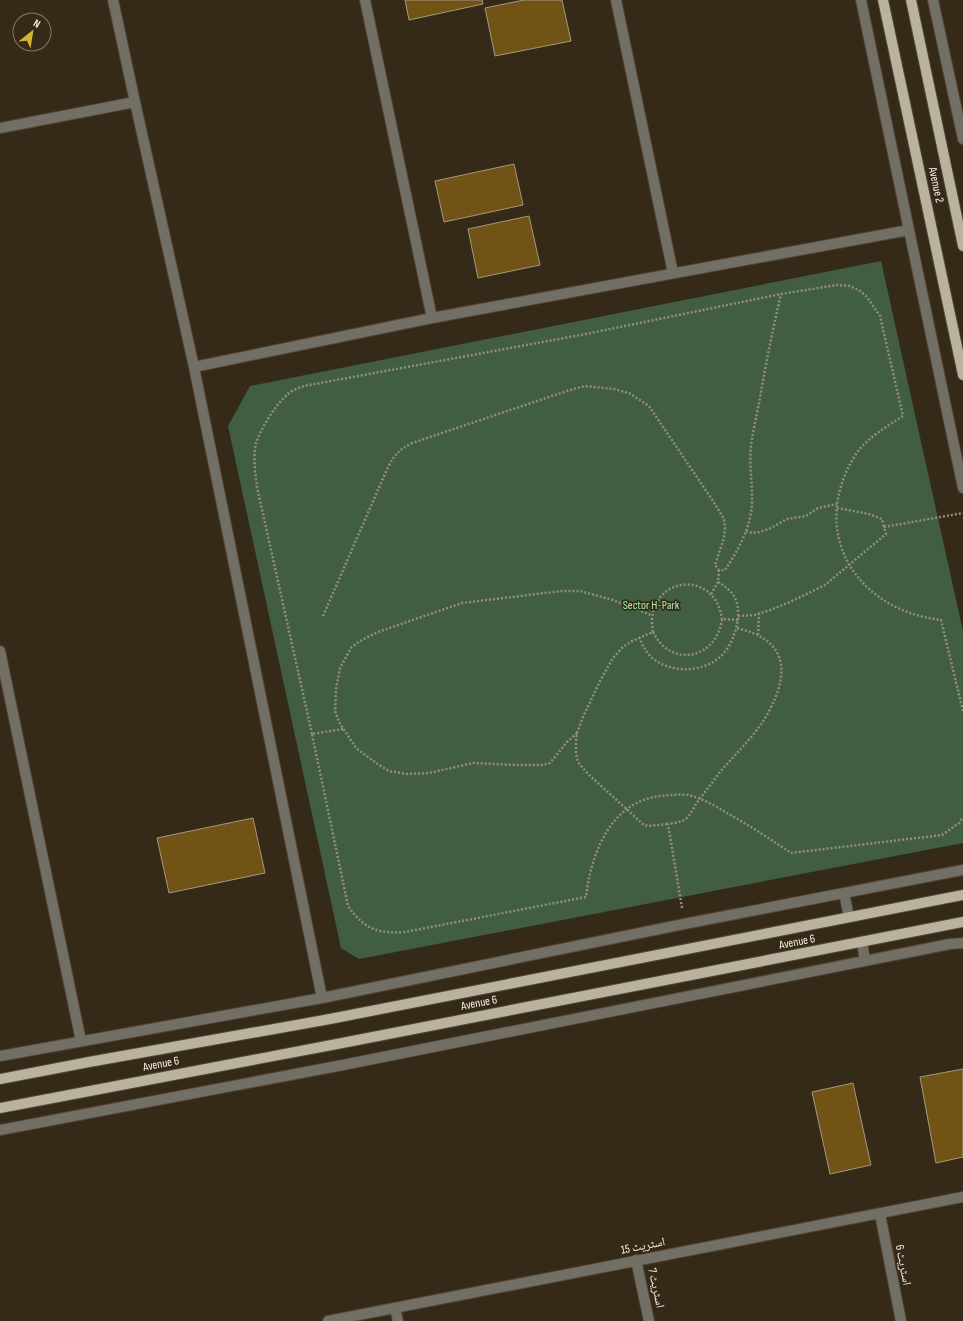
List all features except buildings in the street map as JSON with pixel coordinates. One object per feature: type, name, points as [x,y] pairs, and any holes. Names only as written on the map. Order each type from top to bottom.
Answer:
[{"type":"main road","name":"Avenue 2","points":[[883,0],[963,375]]},
{"type":"main road","name":"Avenue 2","points":[[911,0],[963,246]]},
{"type":"main road","name":"Avenue 6","points":[[0,1079],[330,1019],[963,895]]},
{"type":"main road","name":"Avenue 6","points":[[0,1108],[963,922]]},
{"type":"street","points":[[113,0],[194,366],[322,998]]},
{"type":"street","points":[[365,0],[432,318]]},
{"type":"street","points":[[616,0],[673,273]]},
{"type":"street","points":[[861,0],[963,488]]},
{"type":"street","points":[[933,0],[963,139]]},
{"type":"street","points":[[0,128],[135,102]]},
{"type":"street","points":[[194,366],[432,318],[909,230]]},
{"type":"street","points":[[0,651],[81,1041]]},
{"type":"street","points":[[0,1056],[322,998],[684,924],[963,870]]},
{"type":"street","points":[[844,893],[849,917]]},
{"type":"street","points":[[862,942],[865,961]]},
{"type":"street","points":[[0,1130],[343,1065],[950,944],[963,943]]},
{"type":"street","name":"اسٹریٹ 15","points":[[328,1321],[963,1197]]},
{"type":"street","name":"اسٹریٹ 6","points":[[880,1214],[901,1321]]},
{"type":"street","name":"اسٹریٹ 7","points":[[636,1260],[649,1321]]},
{"type":"street","points":[[395,1308],[398,1321]]},
{"type":"path","points":[[963,711],[941,620],[925,618],[884,602],[871,592],[859,579],[848,565],[841,548],[838,532],[837,504],[840,489],[848,470],[857,453],[871,438],[903,416],[880,316],[868,297],[850,286],[837,285],[781,294],[586,334],[304,386],[289,393],[275,408],[256,443],[254,465],[256,487],[312,734],[348,906],[355,916],[367,926],[389,933],[405,932],[586,897],[590,872],[599,845],[612,824],[626,809],[650,797],[673,794],[688,795],[700,799],[741,820],[791,853],[942,834],[959,823],[963,817]]},
{"type":"path","points":[[718,570],[724,570],[734,557],[746,531],[751,514],[751,446],[772,333],[781,294]]},
{"type":"path","points":[[323,616],[395,454],[402,448],[412,443],[585,386],[614,389],[629,393],[649,406],[724,519],[724,538],[715,565],[718,570],[718,582],[711,594]]},
{"type":"path","points":[[746,531],[752,533],[759,532],[769,529],[788,519],[806,516],[818,508],[837,504]]},
{"type":"path","points":[[738,616],[759,613],[790,602],[820,587],[886,534],[882,519],[869,514],[837,508]]},
{"type":"path","points":[[884,526],[963,512]]},
{"type":"path","points":[[639,637],[645,649],[657,661],[673,668],[692,669],[708,664],[722,654],[730,644],[738,620],[738,605],[735,597],[730,590],[718,582]]},
{"type":"path","points":[[684,584],[693,584],[702,588],[714,597],[721,610],[722,618],[721,626],[714,642],[708,648],[690,655],[680,654],[664,647],[658,642],[653,632],[651,615],[659,597],[666,591],[684,584]]},
{"type":"path","points":[[577,733],[567,742],[550,763],[542,765],[473,763],[429,773],[407,774],[390,771],[376,763],[356,748],[343,729],[335,711],[336,689],[340,668],[351,648],[360,640],[378,632],[462,603],[562,591],[580,591],[612,600],[651,615]]},
{"type":"path","points":[[758,635],[759,613]]},
{"type":"path","points":[[722,618],[738,620]]},
{"type":"path","points":[[653,632],[639,637],[623,647],[613,658],[601,679],[577,733],[576,754],[578,762],[588,774],[644,825],[649,826],[678,823],[688,817],[707,789],[758,728],[768,713],[775,698],[782,667],[778,653],[771,644],[758,635],[736,628]]},
{"type":"path","points":[[312,734],[343,729]]},
{"type":"path","points":[[668,824],[684,924]]},
{"type":"green space","name":"Sector H-Park","points":[[881,261],[963,631],[963,843],[359,959],[341,948],[228,426],[250,386]]}]
